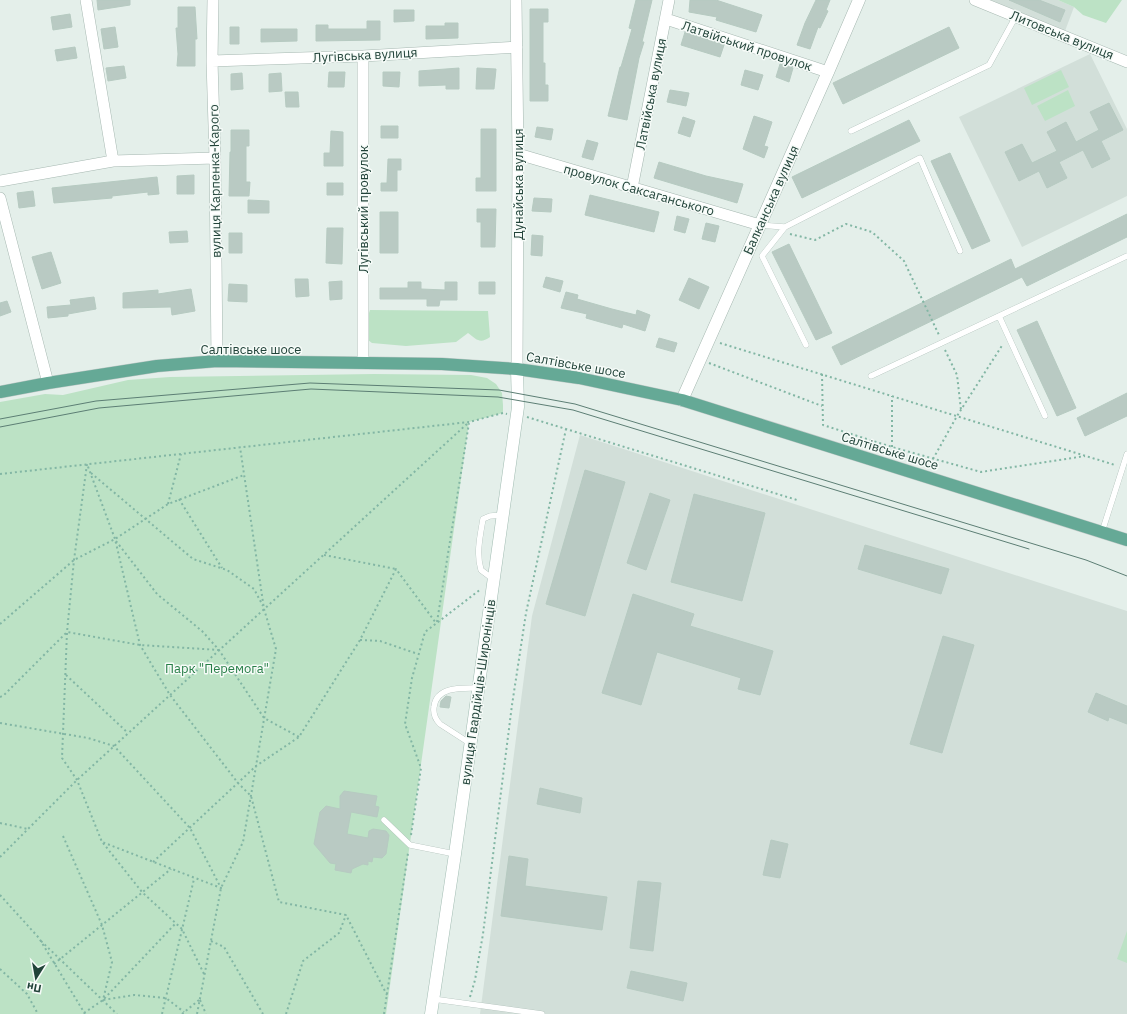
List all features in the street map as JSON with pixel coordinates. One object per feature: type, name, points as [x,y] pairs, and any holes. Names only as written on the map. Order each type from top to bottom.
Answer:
[{"type":"main road","name":"Балканська вулиця","points":[[682,400],[859,0]]},
{"type":"main road","name":"Салтівське шосе","points":[[0,392],[48,382],[157,366],[217,361],[442,364],[517,368],[579,378],[682,400],[1127,540]]},
{"type":"main road","name":"вулиця Гвардійців-Широнінців","points":[[431,1014],[471,744],[518,407],[517,368]]},
{"type":"street","points":[[86,0],[113,161]]},
{"type":"street","name":"вулиця Карпенка-Карого","points":[[213,0],[212,61],[215,158],[217,361]]},
{"type":"street","name":"Дунайська вулиця","points":[[516,0],[518,154],[517,368]]},
{"type":"street","name":"Латвійська вулиця","points":[[632,188],[669,0]]},
{"type":"street","name":"Литовська вулиця","points":[[975,0],[1127,62]]},
{"type":"street","name":"Латвійський провулок","points":[[666,19],[828,72]]},
{"type":"street","name":"Лугівська вулиця","points":[[212,61],[363,56],[517,47]]},
{"type":"street","name":"Лугівський провулок","points":[[363,56],[363,363]]},
{"type":"street","name":"провулок Саксаганського","points":[[518,154],[760,225]]},
{"type":"street","points":[[0,181],[113,161],[215,158]]},
{"type":"street","points":[[0,198],[48,382]]},
{"type":"lane","points":[[851,131],[989,65],[1016,16]]},
{"type":"lane","points":[[806,345],[762,256],[785,227],[920,158],[960,251]]},
{"type":"lane","points":[[760,225],[785,227]]},
{"type":"lane","points":[[871,376],[1127,256]]},
{"type":"lane","points":[[999,316],[1045,416]]},
{"type":"lane","points":[[1102,532],[1127,454]]},
{"type":"lane","points":[[494,579],[481,570],[478,560],[481,535],[484,519],[490,516],[503,515]]},
{"type":"lane","points":[[471,744],[440,724],[436,720],[433,709],[437,698],[446,691],[462,688],[479,688]]},
{"type":"lane","points":[[384,820],[409,845],[455,854]]},
{"type":"lane","points":[[433,999],[542,1014]]},
{"type":"path","points":[[781,232],[816,240],[846,224],[872,232],[904,261],[957,375],[961,410]]},
{"type":"path","points":[[933,459],[957,416],[1008,336]]},
{"type":"path","points":[[709,339],[1123,468]]},
{"type":"path","points":[[700,360],[822,406]]},
{"type":"path","points":[[822,374],[823,426],[981,472],[1086,456]]},
{"type":"path","points":[[892,396],[892,447]]},
{"type":"path","points":[[0,474],[469,422]]},
{"type":"path","points":[[0,857],[76,780],[469,422]]},
{"type":"path","points":[[436,623],[469,422]]},
{"type":"path","points":[[468,1004],[475,980],[483,934],[512,705],[526,613],[566,428],[797,500]]},
{"type":"path","points":[[197,1014],[221,888],[243,842],[276,649],[264,609],[240,447]]},
{"type":"path","points":[[168,504],[181,454]]},
{"type":"path","points":[[87,464],[115,539],[140,645],[170,695],[238,783],[251,796],[279,902],[346,915]]},
{"type":"path","points":[[87,464],[74,560],[67,632],[62,758],[76,780],[102,842],[142,892],[182,929],[204,975]]},
{"type":"path","points":[[90,472],[194,559],[227,570],[254,589],[264,609]]},
{"type":"path","points":[[0,624],[74,560],[115,539],[168,504],[244,475]]},
{"type":"path","points":[[179,500],[222,568]]},
{"type":"path","points":[[115,539],[157,594],[202,631],[219,650],[264,718],[299,737]]},
{"type":"path","points":[[324,555],[396,569],[436,623]]},
{"type":"path","points":[[153,862],[256,766],[299,737],[360,640],[396,569]]},
{"type":"path","points":[[384,1014],[421,768],[405,724],[412,678],[418,654],[425,632],[494,579]]},
{"type":"path","points":[[67,632],[140,645],[219,650]]},
{"type":"path","points":[[0,697],[4,695],[67,632]]},
{"type":"path","points":[[360,640],[380,641],[418,654]]},
{"type":"path","points":[[66,674],[128,733]]},
{"type":"path","points":[[0,723],[88,738],[114,746],[190,828],[221,888]]},
{"type":"path","points":[[0,822],[28,829]]},
{"type":"path","points":[[63,836],[102,925],[112,962],[103,1000]]},
{"type":"path","points":[[102,842],[221,888]]},
{"type":"path","points":[[54,964],[170,869]]},
{"type":"path","points":[[162,1014],[194,878]]},
{"type":"path","points":[[0,895],[39,938],[117,1014]]},
{"type":"path","points":[[346,915],[387,995]]},
{"type":"path","points":[[286,1014],[303,960],[339,933],[346,915]]},
{"type":"path","points":[[39,938],[84,1014],[103,1000],[176,923]]},
{"type":"path","points":[[211,941],[224,947],[263,1014]]},
{"type":"path","points":[[0,969],[27,994],[38,1014]]},
{"type":"path","points":[[103,1000],[134,995],[166,998],[183,1013],[200,999]]},
{"type":"path","points":[[200,999],[206,1014]]},
{"type":"shaded area","points":[[991,0],[1058,0],[1074,7],[1065,31]]},
{"type":"shaded area","points":[[1090,54],[1127,129],[1127,196],[1022,247],[959,117]]},
{"type":"shaded area","points":[[580,435],[1127,611],[1127,1014],[480,1014],[532,616]]},
{"type":"green space","points":[[1058,0],[1122,0],[1106,23],[1083,15],[1074,7]]},
{"type":"green space","points":[[1061,70],[1069,87],[1032,105],[1024,88]]},
{"type":"green space","points":[[1068,90],[1075,106],[1045,121],[1037,106]]},
{"type":"green space","points":[[370,310],[488,311],[490,337],[481,341],[468,333],[456,342],[406,346],[372,343],[368,340],[368,316]]},
{"type":"green space","name":"Парк \"Перемога\"","points":[[374,374],[471,375],[487,378],[496,384],[502,393],[503,405],[503,413],[469,422],[386,1014],[0,1014],[0,402],[45,394],[63,395],[128,380],[170,377]]},
{"type":"green space","points":[[1127,931],[1127,963],[1117,959]]},
{"type":"building","points":[[97,0],[130,0],[130,5],[98,10]]},
{"type":"building","points":[[636,0],[652,0],[642,42],[644,42],[639,58],[627,120],[608,116],[620,67],[632,29],[629,28]]},
{"type":"building","points":[[690,0],[716,0],[762,15],[756,32],[716,20],[717,17],[689,12]]},
{"type":"building","points":[[816,0],[830,0],[826,10],[828,11],[820,28],[818,27],[810,49],[797,45]]},
{"type":"building","points":[[1009,0],[1039,0],[1065,10],[1060,22]]},
{"type":"building","points":[[178,7],[195,7],[197,39],[195,39],[195,66],[177,66],[178,54],[176,28],[178,28]]},
{"type":"building","points":[[530,9],[548,9],[548,22],[543,22],[543,63],[545,63],[545,85],[548,85],[548,101],[530,101]]},
{"type":"building","points":[[394,10],[414,10],[414,21],[394,22]]},
{"type":"building","points":[[70,14],[72,27],[53,30],[51,17]]},
{"type":"building","points":[[367,21],[380,21],[380,40],[316,41],[316,25],[328,25],[328,29],[367,29]]},
{"type":"building","points":[[445,23],[458,23],[458,38],[426,39],[426,26],[445,26]]},
{"type":"building","points":[[115,27],[118,47],[104,49],[101,29]]},
{"type":"building","points":[[230,27],[239,27],[239,44],[230,44]]},
{"type":"building","points":[[949,27],[959,48],[843,104],[833,83]]},
{"type":"building","points":[[261,29],[297,29],[297,41],[261,42]]},
{"type":"building","points":[[685,32],[724,45],[720,57],[681,45]]},
{"type":"building","points":[[75,47],[77,58],[57,61],[55,50]]},
{"type":"building","points":[[780,64],[793,68],[789,82],[776,77]]},
{"type":"building","points":[[124,66],[126,78],[108,81],[106,68]]},
{"type":"building","points":[[459,68],[459,89],[446,89],[446,85],[419,86],[419,71]]},
{"type":"building","points":[[477,68],[496,69],[494,89],[476,89]]},
{"type":"building","points":[[745,70],[763,75],[758,90],[741,85]]},
{"type":"building","points":[[329,72],[345,72],[344,87],[328,87]]},
{"type":"building","points":[[383,72],[400,72],[399,87],[383,86]]},
{"type":"building","points":[[242,73],[243,89],[231,90],[231,74]]},
{"type":"building","points":[[281,73],[282,91],[269,92],[269,74]]},
{"type":"building","points":[[670,90],[689,93],[686,106],[667,102]]},
{"type":"building","points":[[285,92],[298,92],[299,107],[286,107]]},
{"type":"building","points":[[1109,103],[1123,130],[1101,141],[1110,159],[1092,168],[1083,150],[1059,162],[1067,178],[1047,188],[1039,171],[1019,181],[1005,152],[1022,144],[1032,163],[1057,151],[1047,132],[1066,122],[1076,142],[1099,130],[1090,112]]},
{"type":"building","points":[[754,116],[772,122],[764,146],[768,147],[764,158],[743,149]]},
{"type":"building","points":[[683,117],[695,121],[690,137],[678,133]]},
{"type":"building","points":[[909,120],[920,141],[802,198],[792,177]]},
{"type":"building","points":[[381,126],[398,126],[398,138],[381,138]]},
{"type":"building","points":[[537,127],[553,129],[551,140],[535,137]]},
{"type":"building","points":[[481,129],[496,129],[496,191],[476,191],[476,178],[481,178]]},
{"type":"building","points":[[231,130],[249,130],[249,146],[246,146],[246,182],[250,182],[249,196],[229,196]]},
{"type":"building","points":[[331,131],[343,132],[343,166],[324,166],[324,153],[330,153]]},
{"type":"building","points":[[587,140],[598,143],[593,160],[582,157]]},
{"type":"building","points":[[950,153],[990,241],[972,249],[931,161]]},
{"type":"building","points":[[388,159],[401,159],[401,170],[397,170],[397,191],[381,191],[381,183],[387,183]]},
{"type":"building","points":[[659,162],[706,176],[743,184],[737,203],[654,178]]},
{"type":"building","points":[[194,175],[194,194],[177,194],[177,176]]},
{"type":"building","points":[[157,177],[159,194],[148,195],[148,192],[112,196],[112,198],[54,203],[52,188]]},
{"type":"building","points":[[327,183],[343,183],[343,195],[327,195]]},
{"type":"building","points":[[33,191],[35,206],[19,208],[17,193]]},
{"type":"building","points":[[590,195],[659,212],[654,232],[585,215]]},
{"type":"building","points":[[534,198],[552,199],[551,212],[532,211]]},
{"type":"building","points":[[248,200],[269,201],[269,213],[248,213]]},
{"type":"building","points":[[477,209],[496,209],[495,247],[481,247],[481,222],[477,222]]},
{"type":"building","points":[[380,212],[398,212],[398,253],[380,253]]},
{"type":"building","points":[[1127,214],[1127,237],[1027,286],[1022,277],[841,365],[832,347],[1011,259],[1015,269]]},
{"type":"building","points":[[677,216],[689,219],[685,233],[674,230]]},
{"type":"building","points":[[706,223],[719,226],[715,242],[702,239]]},
{"type":"building","points":[[327,228],[343,228],[342,264],[326,263]]},
{"type":"building","points":[[187,231],[188,242],[170,243],[169,232]]},
{"type":"building","points":[[229,233],[242,233],[242,253],[229,253]]},
{"type":"building","points":[[532,235],[543,236],[542,256],[531,255]]},
{"type":"building","points":[[789,244],[832,333],[816,340],[772,252]]},
{"type":"building","points":[[51,252],[61,283],[42,289],[32,257]]},
{"type":"building","points":[[546,277],[563,281],[560,292],[543,287]]},
{"type":"building","points":[[689,278],[709,287],[699,309],[679,300]]},
{"type":"building","points":[[295,279],[308,279],[309,296],[296,297]]},
{"type":"building","points":[[342,281],[342,299],[330,300],[329,282]]},
{"type":"building","points":[[408,282],[421,282],[421,289],[445,290],[445,282],[457,282],[457,300],[440,300],[439,306],[427,306],[427,299],[380,299],[380,288],[408,288]]},
{"type":"building","points":[[479,282],[495,282],[495,294],[479,294]]},
{"type":"building","points":[[229,284],[247,285],[247,302],[228,301]]},
{"type":"building","points":[[191,289],[195,311],[172,315],[171,307],[123,308],[123,293],[158,290],[158,294]]},
{"type":"building","points":[[566,292],[578,295],[577,299],[612,309],[636,315],[637,310],[650,315],[645,331],[623,324],[622,328],[600,322],[586,318],[587,314],[561,308]]},
{"type":"building","points":[[94,297],[96,309],[68,314],[68,316],[48,318],[47,307],[71,305],[70,300]]},
{"type":"building","points":[[7,301],[11,312],[0,316],[0,303]]},
{"type":"building","points":[[1037,321],[1076,408],[1057,416],[1017,330]]},
{"type":"building","points":[[659,338],[677,343],[674,352],[656,347]]},
{"type":"building","points":[[1127,393],[1127,416],[1085,436],[1077,418]]},
{"type":"building","points":[[585,470],[625,482],[585,616],[546,604]]},
{"type":"building","points":[[650,493],[670,500],[646,570],[627,563]]},
{"type":"building","points":[[694,494],[765,513],[742,601],[671,582]]},
{"type":"building","points":[[865,545],[949,569],[941,594],[858,569]]},
{"type":"building","points":[[633,594],[694,614],[690,626],[773,651],[760,695],[738,689],[741,678],[657,652],[641,705],[602,693]]},
{"type":"building","points":[[943,636],[974,645],[942,753],[910,744]]},
{"type":"building","points":[[1096,693],[1127,706],[1127,724],[1109,717],[1108,721],[1088,712]]},
{"type":"building","points":[[446,696],[451,697],[449,708],[440,707],[441,701]]},
{"type":"building","points":[[540,788],[582,798],[580,813],[537,804]]},
{"type":"building","points":[[344,791],[377,796],[375,806],[379,807],[377,817],[351,812],[347,834],[368,838],[369,831],[373,829],[386,831],[389,835],[386,854],[382,858],[373,857],[372,862],[368,861],[368,865],[363,864],[352,869],[351,873],[335,870],[336,864],[330,863],[314,844],[320,812],[326,806],[340,809],[340,796]]},
{"type":"building","points":[[771,840],[788,844],[780,878],[763,875]]},
{"type":"building","points":[[509,856],[528,859],[525,886],[607,897],[602,930],[501,916]]},
{"type":"building","points":[[638,881],[661,883],[653,951],[630,948]]},
{"type":"building","points":[[631,971],[687,983],[683,1001],[627,988]]},
{"type":"tram line","points":[[0,419],[96,401],[310,383],[499,390],[575,404],[1086,560],[1127,576]]},
{"type":"tram line","points":[[0,427],[99,408],[311,389],[498,397],[573,410],[1029,549]]}]
